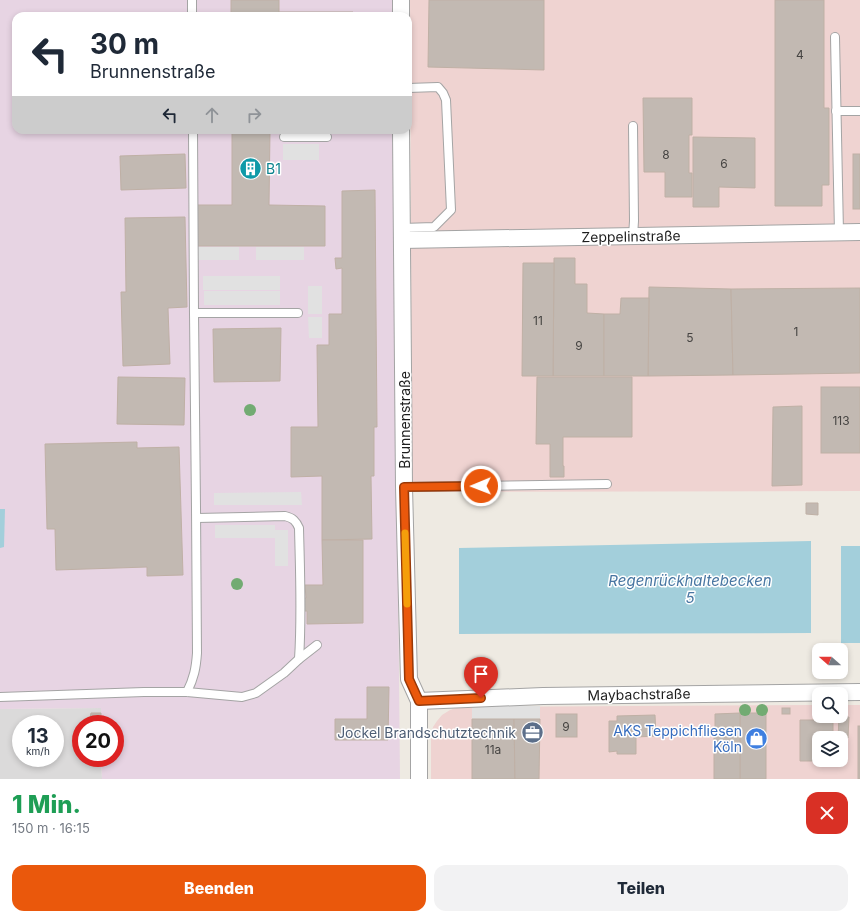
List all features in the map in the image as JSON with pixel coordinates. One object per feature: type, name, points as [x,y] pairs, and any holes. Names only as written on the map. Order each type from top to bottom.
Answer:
[{"type":"street","points":[[401,0],[401,12]]},
{"type":"street","name":"Brunnenstraße","points":[[401,134],[404,487],[409,679],[419,701],[419,779]]},
{"type":"street","name":"Zeppelinstraße","points":[[402,234],[633,236],[860,232]]},
{"type":"street","name":"Maybachstraße","points":[[419,701],[543,696],[860,692]]},
{"type":"lane","points":[[192,0],[192,12]]},
{"type":"lane","points":[[835,37],[839,233]]},
{"type":"lane","points":[[402,234],[434,227],[451,210],[446,100],[438,86],[412,88]]},
{"type":"lane","points":[[836,111],[860,111]]},
{"type":"lane","points":[[633,126],[633,236]]},
{"type":"lane","points":[[188,692],[196,665],[193,134]]},
{"type":"lane","points":[[284,137],[327,137]]},
{"type":"lane","points":[[194,313],[298,313]]},
{"type":"lane","points":[[404,487],[607,484]]},
{"type":"lane","points":[[196,518],[285,516],[291,518],[296,523],[299,528],[299,659]]},
{"type":"lane","points":[[0,697],[188,692],[242,697],[256,693],[317,644]]},
{"type":"shaded area","points":[[0,0],[395,0],[395,12],[12,12],[12,134],[395,134],[400,779],[102,779],[101,767],[124,767],[124,715],[101,715],[101,708],[0,709]]},
{"type":"shaded area","points":[[410,0],[860,0],[860,491],[412,492],[411,134],[412,134],[412,12],[410,12]]},
{"type":"shaded area","points":[[283,144],[319,144],[319,160],[283,160]]},
{"type":"shaded area","points":[[198,247],[239,247],[239,260],[198,260]]},
{"type":"shaded area","points":[[256,247],[304,247],[304,260],[256,260]]},
{"type":"shaded area","points":[[203,276],[280,276],[280,290],[203,290]]},
{"type":"shaded area","points":[[308,286],[322,286],[322,314],[308,314]]},
{"type":"shaded area","points":[[204,291],[280,291],[280,305],[204,305]]},
{"type":"shaded area","points":[[308,317],[322,317],[322,338],[309,338]]},
{"type":"shaded area","points":[[301,492],[302,505],[214,505],[214,493]]},
{"type":"shaded area","points":[[215,525],[275,525],[275,530],[288,530],[288,566],[275,566],[275,538],[215,538]]},
{"type":"shaded area","points":[[812,705],[812,723],[848,723],[848,705],[860,705],[860,779],[431,779],[431,737],[433,727],[442,715],[459,707]]},
{"type":"shaded area","points":[[472,706],[540,706],[540,719],[472,719]]},
{"type":"shaded area","points":[[101,708],[101,715],[72,715],[72,767],[101,767],[102,779],[0,779],[0,709]]},
{"type":"water","points":[[0,509],[5,509],[4,547],[0,548]]},
{"type":"water","name":"Regenrückhaltebecken 5","points":[[811,541],[811,633],[459,634],[459,548]]},
{"type":"water","points":[[841,546],[860,546],[860,643],[841,643]]},
{"type":"building","points":[[231,0],[279,0],[279,12],[231,12]]},
{"type":"building","points":[[429,0],[544,0],[544,70],[428,67]]},
{"type":"building","points":[[775,0],[824,0],[824,108],[829,108],[829,185],[822,185],[822,206],[775,206]]},
{"type":"building","points":[[643,98],[692,98],[692,135],[689,135],[689,173],[692,173],[692,197],[665,197],[665,172],[644,172]]},
{"type":"building","name":"B1","points":[[232,134],[270,134],[269,205],[325,206],[325,246],[197,246],[197,205],[232,205]]},
{"type":"building","points":[[693,137],[755,138],[755,188],[719,187],[719,207],[693,207]]},
{"type":"building","points":[[185,154],[186,188],[121,190],[120,156]]},
{"type":"building","points":[[853,154],[860,154],[860,209],[853,209]]},
{"type":"building","points":[[375,190],[377,427],[374,427],[374,476],[371,476],[372,539],[322,540],[322,476],[291,477],[291,427],[318,427],[317,345],[329,345],[329,314],[342,314],[342,268],[336,269],[335,258],[342,258],[342,191]]},
{"type":"building","points":[[185,217],[187,307],[168,308],[170,364],[123,366],[121,292],[126,292],[125,218]]},
{"type":"building","points":[[554,258],[575,258],[575,284],[587,284],[587,313],[604,314],[604,376],[553,376]]},
{"type":"building","points":[[523,263],[554,263],[553,376],[522,376]]},
{"type":"building","points":[[649,287],[731,289],[733,375],[648,376]]},
{"type":"building","points":[[860,288],[860,373],[733,375],[731,289]]},
{"type":"building","points":[[621,298],[649,298],[648,376],[604,376],[604,314],[620,314]]},
{"type":"building","points":[[281,328],[280,381],[214,382],[213,329]]},
{"type":"building","points":[[118,377],[185,378],[184,425],[117,424]]},
{"type":"building","points":[[537,377],[632,377],[632,437],[563,437],[564,477],[550,477],[550,444],[536,444]]},
{"type":"building","points":[[821,387],[860,387],[860,453],[821,453]]},
{"type":"building","points":[[802,406],[802,485],[772,486],[773,407]]},
{"type":"building","points":[[137,442],[137,448],[179,447],[183,575],[147,576],[147,567],[56,570],[55,529],[47,529],[45,444]]},
{"type":"building","points":[[806,503],[818,503],[818,515],[806,514]]},
{"type":"building","points":[[322,540],[363,540],[363,623],[307,624],[307,611],[302,611],[302,598],[306,598],[305,585],[323,585]]},
{"type":"building","points":[[367,687],[389,687],[388,740],[335,740],[335,719],[367,719]]},
{"type":"building","points":[[782,708],[790,708],[790,714],[782,714]]},
{"type":"building","points":[[91,713],[101,713],[101,715],[91,715]]},
{"type":"building","points":[[740,713],[766,713],[766,779],[740,779]]},
{"type":"building","points":[[740,713],[740,731],[715,731],[715,714]]},
{"type":"building","points":[[556,714],[577,714],[577,737],[556,737]]},
{"type":"building","points":[[655,715],[656,736],[636,737],[636,754],[617,754],[617,751],[609,752],[609,721],[617,721],[617,716]]},
{"type":"building","points":[[849,717],[848,738],[848,731],[838,731],[839,723],[848,723]]},
{"type":"building","points":[[472,719],[514,719],[515,779],[472,779]]},
{"type":"building","points":[[514,719],[540,719],[539,779],[515,779]]},
{"type":"building","points":[[800,720],[812,720],[812,723],[833,723],[833,731],[812,731],[812,761],[800,761]]},
{"type":"building","points":[[858,726],[860,726],[860,779],[858,779]]},
{"type":"building","points":[[714,731],[740,731],[740,779],[714,779]]},
{"type":"slow traffic","points":[[405,533],[407,604]]},
{"type":"place","name":"B1","points":[[251,168]]},
{"type":"place","name":"Jockel Brandschutztechnik","points":[[532,732]]},
{"type":"place","name":"AKS Teppichfliesen Köln","points":[[757,738]]},
{"type":"route","points":[[481,486],[404,487],[409,679],[419,701],[481,698]]}]
